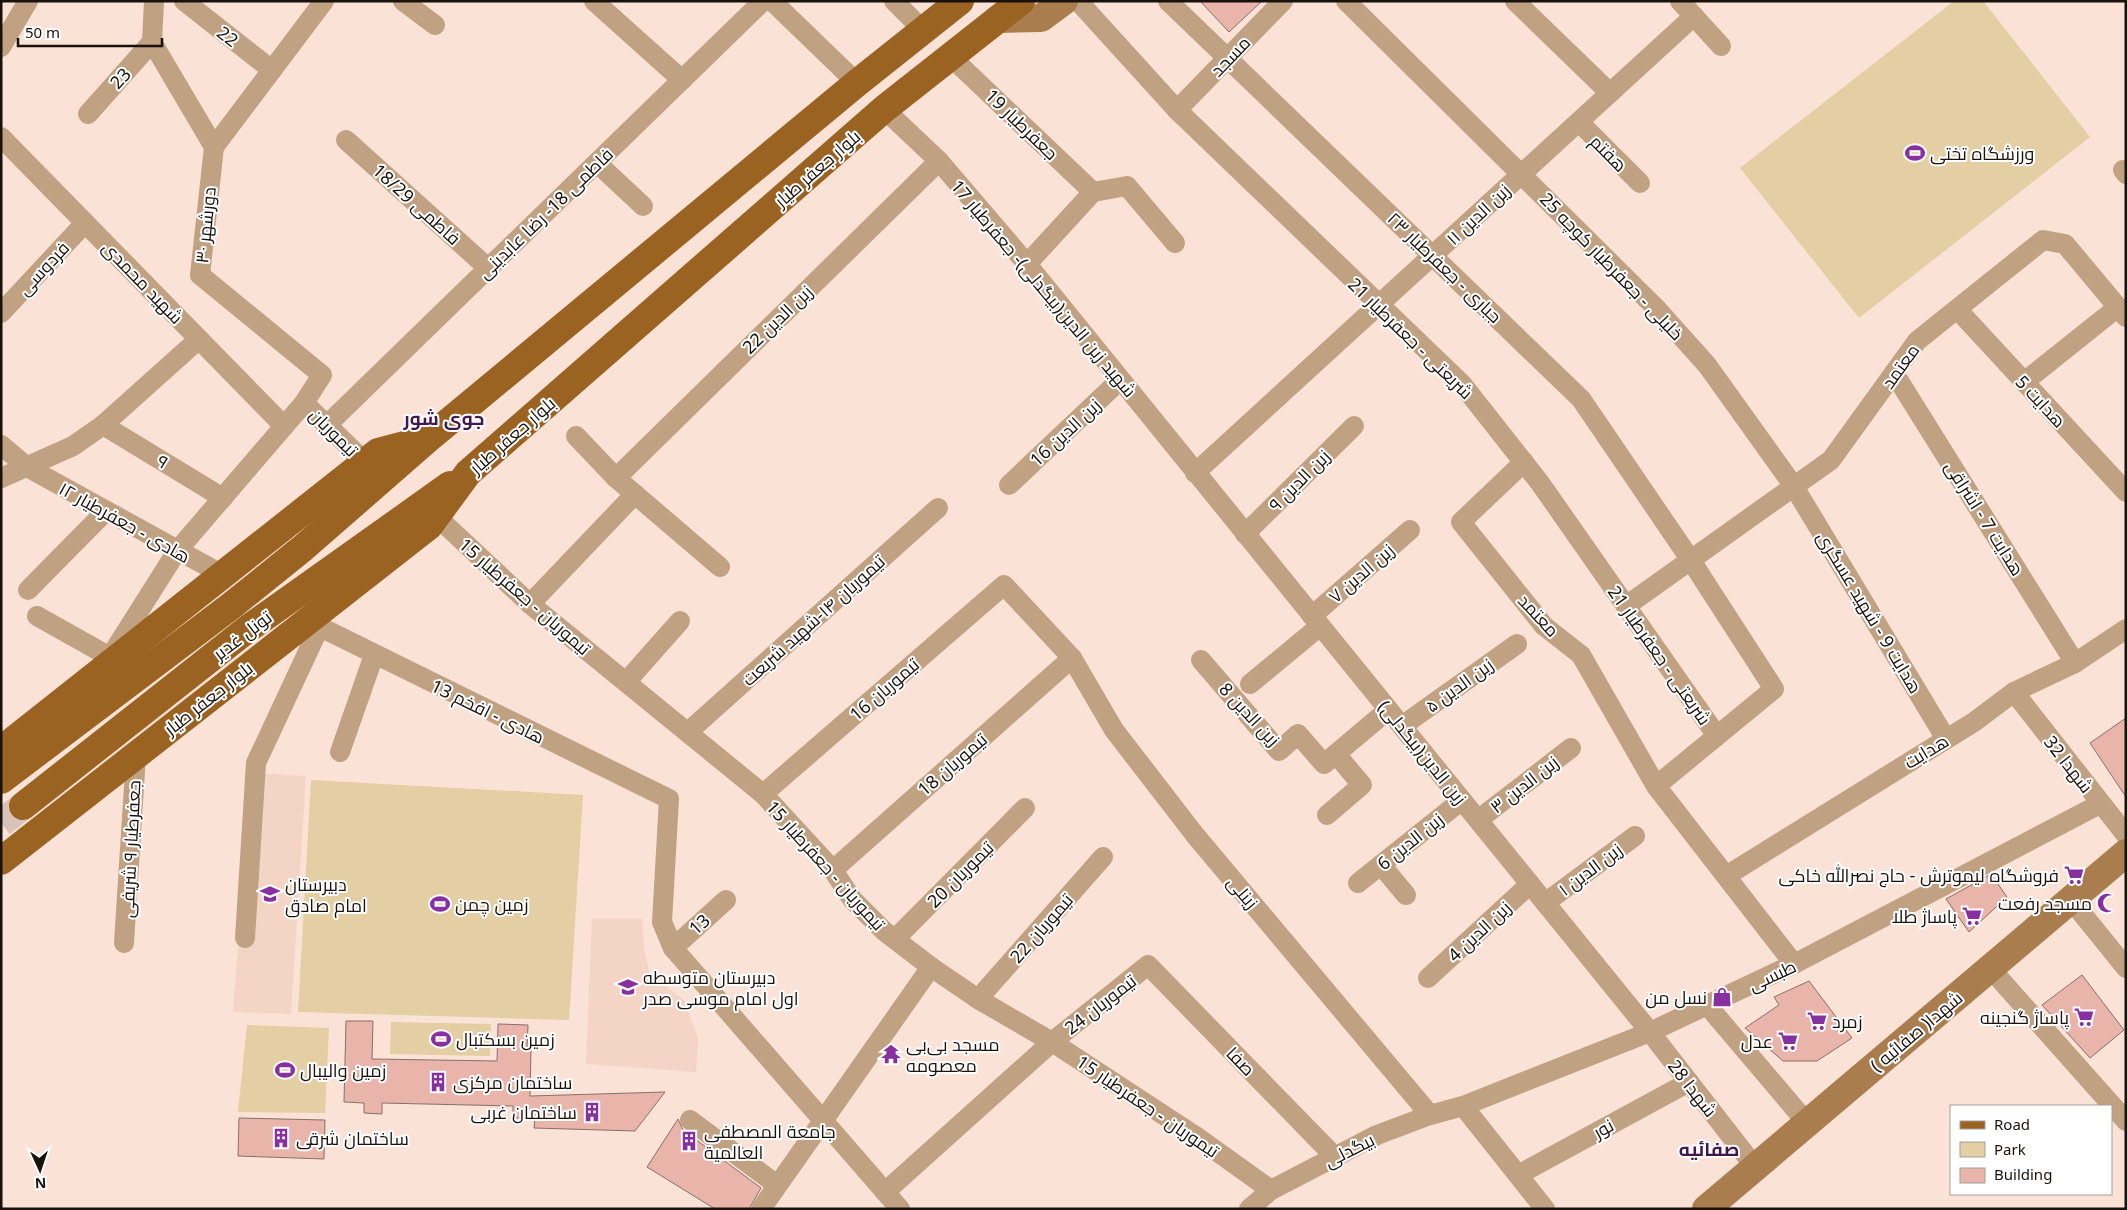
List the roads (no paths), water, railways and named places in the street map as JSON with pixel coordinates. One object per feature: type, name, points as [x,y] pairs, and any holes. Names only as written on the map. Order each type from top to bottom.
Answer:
[{"type":"main road","points":[[1,750],[224,575],[364,462],[378,452],[429,438],[857,83],[960,1]]},
{"type":"main road","name":"بلوار جعفر طیار","points":[[1,862],[136,755],[313,624],[429,526],[468,473],[884,109],[1021,1]]},
{"type":"main road","points":[[998,19],[1041,18],[1064,1]]},
{"type":"main road","points":[[857,83],[884,109]]},
{"type":"main road","name":"تونل غدیر","points":[[1,780],[232,606],[303,548],[429,438]]},
{"type":"main road","name":"تونل غدیر","points":[[23,806],[249,628],[468,473]]},
{"type":"main road","name":"شهدا( صفائیه )","points":[[1706,1209],[2126,853]]},
{"type":"street","points":[[1,47],[28,1]]},
{"type":"street","points":[[154,1],[152,42],[214,147],[324,1]]},
{"type":"street","name":"22","points":[[184,1],[272,70]]},
{"type":"street","points":[[403,1],[435,25]]},
{"type":"street","points":[[594,1],[682,80]]},
{"type":"street","name":"فاطمی 18- رضا عابدینی","points":[[327,425],[763,1]]},
{"type":"street","points":[[772,1],[857,83]]},
{"type":"street","points":[[894,1],[924,30]]},
{"type":"street","name":"شریعتی - جعفرطیار 21","points":[[1078,1],[1177,110],[1462,384],[1524,462],[1717,736]]},
{"type":"street","name":"جباری - جعفرطیار ۲۳","points":[[1168,1],[1226,59],[1433,255],[1581,399],[1690,559],[1774,689],[1717,736]]},
{"type":"street","name":"مسجد","points":[[1177,110],[1283,1]]},
{"type":"street","name":"خلیلی - جعفرطیار کوچه 25","points":[[1346,1],[1655,307],[1707,365],[1793,485]]},
{"type":"street","points":[[1515,1],[1610,93]]},
{"type":"street","points":[[1680,1],[1721,46]]},
{"type":"street","name":"زین الدین ۱۱","points":[[1195,473],[1694,16]]},
{"type":"street","name":"23","points":[[88,114],[152,42]]},
{"type":"street","name":"جعفرطیار 19","points":[[952,57],[1093,192]]},
{"type":"street","name":"شهید زین الدین(بیگدلی)- جعفرطیار 17","points":[[884,109],[939,161],[1026,264],[1195,473]]},
{"type":"street","name":"هفتم","points":[[1579,122],[1640,183]]},
{"type":"street","name":"شهید محمدی","points":[[1,137],[284,426]]},
{"type":"street","name":"فاطمی 18/29","points":[[346,140],[488,268]]},
{"type":"street","name":"دورشهر ۳۰","points":[[214,147],[200,275],[322,374],[304,403]]},
{"type":"street","name":"زین الدین 22","points":[[616,478],[939,161]]},
{"type":"street","points":[[596,163],[643,206]]},
{"type":"street","points":[[1026,264],[1093,192],[1127,186],[1175,243]]},
{"type":"street","name":"فردوسی","points":[[3,307],[85,223]]},
{"type":"street","name":"معتمد","points":[[1626,606],[1793,485],[1831,460],[1917,341],[2043,240],[2064,244],[2122,312]]},
{"type":"street","name":"هدایت 5","points":[[1957,309],[2024,382],[2122,480]]},
{"type":"street","points":[[2024,382],[2122,312]]},
{"type":"street","points":[[1,478],[73,446],[103,425],[199,339]]},
{"type":"street","name":"هدایت 7 - اشراقی","points":[[1894,373],[2075,662]]},
{"type":"street","name":"زین الدین 16","points":[[1009,485],[1120,380]]},
{"type":"street","points":[[37,616],[110,657],[177,551],[304,403]]},
{"type":"street","name":"تیموریان","points":[[304,403],[364,462]]},
{"type":"street","name":"۹","points":[[103,425],[223,498]]},
{"type":"street","name":"زین الدین ۹","points":[[1245,534],[1354,426]]},
{"type":"street","points":[[576,436],[616,478],[720,567]]},
{"type":"street","name":"هادی - جعفرطیار ۱۲","points":[[1,445],[27,467],[177,551],[224,575]]},
{"type":"street","name":"معتمد","points":[[1524,462],[1461,522],[1544,626],[1581,655],[1656,786],[1794,964]]},
{"type":"street","name":"زین الدین(بیگدلی)","points":[[1195,473],[1650,1032]]},
{"type":"street","name":"هدایت 9 - شهید عسگری","points":[[1793,485],[1946,739]]},
{"type":"street","points":[[530,604],[635,494]]},
{"type":"street","name":"تیموریان ۱۴-شهید شریعت","points":[[688,732],[938,508]]},
{"type":"street","points":[[28,590],[106,512]]},
{"type":"street","name":"تیموریان - جعفرطیار 15","points":[[436,516],[530,604],[763,794],[833,870],[852,899],[895,939],[931,967],[978,999],[1052,1042],[1194,1135],[1271,1190]]},
{"type":"street","name":"زین الدین ۷","points":[[1250,684],[1410,530]]},
{"type":"street","name":"زینلی","points":[[1004,585],[1072,658],[1114,730],[1195,835],[1430,1115]]},
{"type":"street","name":"تیموریان 16","points":[[763,794],[1004,585]]},
{"type":"street","points":[[626,682],[680,622]]},
{"type":"street","points":[[245,938],[256,763],[313,624]]},
{"type":"street","name":"هادی - افخم 13","points":[[313,624],[669,799],[662,922],[673,948]]},
{"type":"street","name":"هدایت","points":[[1726,876],[1974,722],[2014,692],[2075,662],[2126,630]]},
{"type":"street","name":"زین الدین ۵","points":[[1402,726],[1517,644]]},
{"type":"street","points":[[340,752],[374,655]]},
{"type":"street","name":"تیموریان 18","points":[[833,870],[1072,658]]},
{"type":"street","name":"زین الدین 8","points":[[1201,660],[1279,751],[1298,734],[1324,764],[1336,754]]},
{"type":"street","name":"شهدا 32","points":[[2014,692],[2126,835]]},
{"type":"street","points":[[1327,815],[1362,785],[1336,754],[1388,710]]},
{"type":"street","points":[[1656,786],[1717,736]]},
{"type":"street","name":"زین الدین ۳","points":[[1478,820],[1571,748]]},
{"type":"street","name":"جعفرطیار ۹ شریفی","points":[[124,943],[136,755]]},
{"type":"street","name":"زین الدین 6","points":[[1358,883],[1462,800]]},
{"type":"street","name":"طبسی","points":[[1430,1115],[1463,1106],[1650,1032],[1794,964],[2100,804]]},
{"type":"street","name":"تیموریان 20","points":[[895,939],[1025,808]]},
{"type":"street","name":"زین الدین ۱","points":[[1545,903],[1635,836]]},
{"type":"street","name":"تیموریان 22","points":[[978,999],[1103,857]]},
{"type":"street","points":[[1381,864],[1406,895]]},
{"type":"street","name":"زین الدین 4","points":[[1428,978],[1530,884]]},
{"type":"street","name":"13","points":[[673,948],[726,900]]},
{"type":"street","points":[[2071,900],[2126,968]]},
{"type":"street","points":[[673,948],[900,1209]]},
{"type":"street","name":"تیموریان 24","points":[[885,1192],[1052,1042],[1148,965]]},
{"type":"street","name":"صفا","points":[[1148,965],[1335,1157]]},
{"type":"street","points":[[761,1209],[821,1120],[931,967]]},
{"type":"street","points":[[1990,968],[2112,1105]]},
{"type":"street","points":[[1707,1005],[1807,1123]]},
{"type":"street","name":"شهدا 28","points":[[1650,1032],[1755,1167]]},
{"type":"street","name":"نور","points":[[1518,1175],[1689,1082]]},
{"type":"street","points":[[2112,1105],[2126,1121]]},
{"type":"street","points":[[1463,1106],[1545,1209]]},
{"type":"street","name":"بیگدلی","points":[[1249,1209],[1271,1190],[1377,1135],[1430,1115]]},
{"type":"street","points":[[690,1120],[777,1185]]},
{"type":"tunnel","points":[[1,823],[23,806]]},
{"type":"place","name":"ورزشگاه تختی","points":[[1915,153]]},
{"type":"place","name":"فروشگاه لیموترش - حاج نصرالله خاکی","points":[[2074,875]]},
{"type":"place","name":"دبیرستان امام صادق","points":[[270,894]]},
{"type":"place","name":"مسجد رفعت","points":[[2107,903]]},
{"type":"place","name":"زمین چمن","points":[[440,904]]},
{"type":"place","name":"پاساژ طلا","points":[[1972,916]]},
{"type":"place","name":"دبیرستان متوسطه اول امام موسی صدر","points":[[628,987]]},
{"type":"place","name":"نسل من","points":[[1722,997]]},
{"type":"place","name":"پاساژ گنجینه","points":[[2084,1017]]},
{"type":"place","name":"زمرد","points":[[1817,1021]]},
{"type":"place","name":"زمین بسکتبال","points":[[441,1039]]},
{"type":"place","name":"عدل","points":[[1788,1041]]},
{"type":"place","name":"مسجد بی‌بی معصومه","points":[[891,1054]]},
{"type":"place","name":"زمین والیبال","points":[[285,1070]]},
{"type":"place","name":"ساختمان مرکزی","points":[[438,1082]]},
{"type":"place","name":"ساختمان غربی","points":[[592,1112]]},
{"type":"place","name":"ساختمان شرقی","points":[[281,1138]]},
{"type":"place","name":"جامعة المصطفی العالمیة","points":[[689,1141]]},
{"type":"district","name":"جوی شور","points":[[444,418]]},
{"type":"district","name":"صفائیه","points":[[1709,1149]]}]
